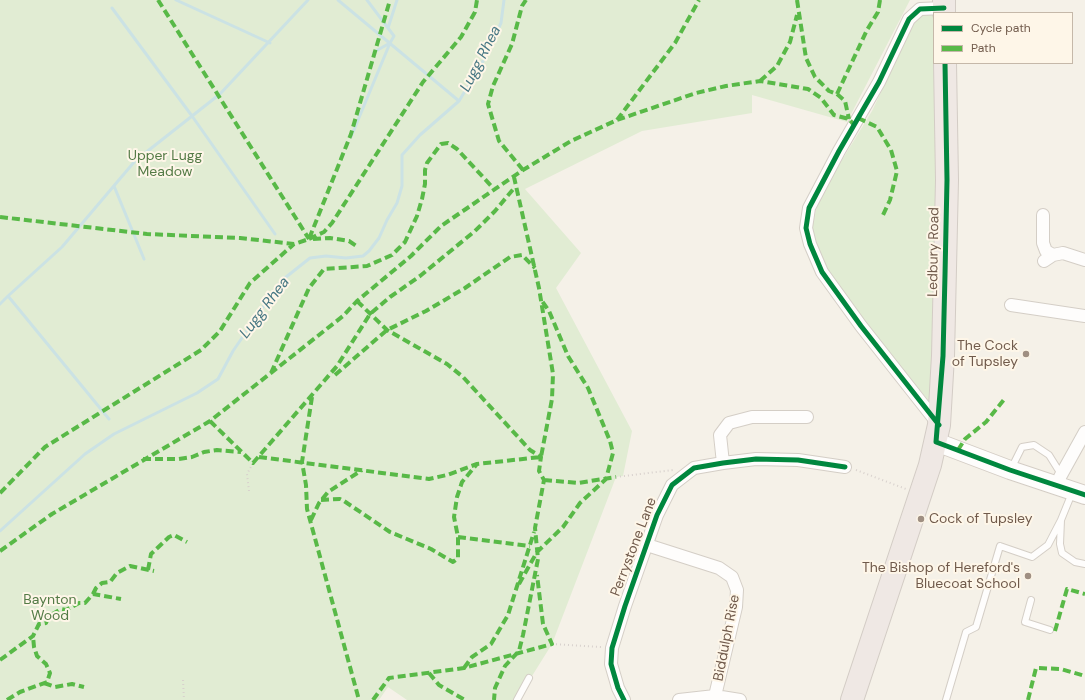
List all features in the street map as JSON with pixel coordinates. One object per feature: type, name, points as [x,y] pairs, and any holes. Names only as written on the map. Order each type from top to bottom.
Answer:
[{"type":"highway","name":"Ledbury Road","points":[[852,700],[921,494],[938,433],[943,356],[947,180],[945,64]]},
{"type":"street","points":[[944,7],[920,9],[909,19],[879,82],[839,151],[809,208],[806,228],[810,244],[822,272],[938,433],[1010,470],[1069,488],[1085,432]]},
{"type":"street","points":[[1042,215],[1043,243],[1048,258],[1064,253],[1085,260]]},
{"type":"street","points":[[1011,304],[1085,316]]},
{"type":"street","points":[[723,462],[720,435],[729,423],[752,417],[807,417]]},
{"type":"street","name":"Perrystone Lane","points":[[624,700],[618,688],[612,664],[612,648],[625,606],[657,516],[672,485],[694,468],[723,462],[756,459],[798,460],[845,467]]},
{"type":"street","name":"Biddulph Rise","points":[[647,545],[719,568],[732,577],[737,590],[736,607],[715,696]]},
{"type":"street","points":[[679,700],[715,696],[740,700]]},
{"type":"lane","points":[[1010,470],[1022,447],[1027,445],[1034,445],[1049,455],[1069,488],[1061,520],[1060,544],[1062,553],[1075,562],[1085,564]]},
{"type":"lane","points":[[946,700],[966,632],[976,627],[1000,546],[1032,557],[1048,545],[1061,520]]},
{"type":"lane","points":[[1031,600],[1025,622],[1050,630]]},
{"type":"lane","points":[[517,700],[529,678]]},
{"type":"path","points":[[249,491],[247,474],[253,463]]},
{"type":"path","points":[[845,467],[921,494]]},
{"type":"path","points":[[616,477],[694,468]]},
{"type":"path","points":[[552,644],[612,648]]},
{"type":"path","points":[[183,680],[184,700]]},
{"type":"green space","points":[[0,0],[910,0],[847,122],[752,95],[752,113],[642,131],[525,189],[581,253],[556,288],[632,431],[623,476],[616,477],[552,644],[517,700],[407,700],[388,687],[379,700],[0,700]]},
{"type":"green space","points":[[924,12],[933,15],[933,64],[938,64],[934,407],[847,302],[818,253],[812,227],[817,206],[831,178],[872,111],[914,23]]},
{"type":"waterway","points":[[176,0],[270,43]]},
{"type":"waterway","points":[[109,419],[8,296],[62,247],[135,161],[220,94],[308,0]]},
{"type":"waterway","points":[[338,0],[459,101]]},
{"type":"waterway","points":[[367,0],[394,36],[390,43],[374,52]]},
{"type":"waterway","points":[[388,28],[397,0]]},
{"type":"waterway","name":"Lugg Rhea","points":[[0,531],[85,454],[114,434],[197,393],[218,379],[233,351],[281,281],[310,258],[326,256],[346,258],[363,256],[369,251],[379,238],[397,203],[402,186],[402,155],[420,135],[459,101],[482,63],[501,23],[504,0]]},
{"type":"waterway","points":[[112,8],[192,116],[275,234]]},
{"type":"waterway","points":[[351,137],[390,43]]},
{"type":"waterway","points":[[114,186],[144,259]]},
{"type":"waterway","points":[[0,304],[8,296]]},
{"type":"marked path","points":[[158,0],[309,239]]},
{"type":"marked path","points":[[0,217],[147,234],[240,238],[294,244],[309,239],[351,134],[390,0]]},
{"type":"marked path","points":[[309,239],[324,232],[332,223],[423,82],[461,37],[475,12],[477,0]]},
{"type":"marked path","points":[[523,170],[499,141],[488,104],[493,86],[512,44],[522,6],[526,0]]},
{"type":"marked path","points":[[617,120],[675,43],[699,0]]},
{"type":"marked path","points":[[797,0],[806,58],[815,77],[829,91],[837,94],[845,101],[849,119]]},
{"type":"marked path","points":[[837,94],[867,30],[878,12],[880,0]]},
{"type":"marked path","points":[[760,81],[777,66],[790,42],[797,15]]},
{"type":"marked path","points":[[0,551],[52,514],[210,421],[343,316],[357,301],[411,256],[441,226],[523,170],[571,141],[617,120],[696,93],[726,86],[760,81],[808,89],[821,98],[834,115],[849,119],[854,125]]},
{"type":"marked path","points":[[858,118],[877,127],[891,150],[897,171],[890,200],[883,215]]},
{"type":"marked path","points":[[271,373],[309,288],[324,269],[367,266],[392,255],[405,242],[417,216],[422,199],[427,163],[441,144],[448,143],[457,149],[495,190]]},
{"type":"marked path","points":[[259,457],[429,479],[447,475],[477,464],[541,457],[552,399],[553,374],[539,288],[514,177]]},
{"type":"marked path","points":[[210,421],[253,463],[337,366],[370,314],[475,231],[495,211],[515,187]]},
{"type":"marked path","points":[[313,239],[330,238],[349,241],[358,247]]},
{"type":"marked path","points":[[0,493],[45,447],[201,350],[220,331],[250,283],[294,244]]},
{"type":"marked path","points":[[335,375],[387,330],[426,311],[465,288],[510,257],[522,255],[535,268]]},
{"type":"marked path","points":[[357,301],[387,330],[447,364],[463,377],[530,450],[541,457],[539,471],[544,480],[535,528],[538,559],[519,651],[505,666],[495,688],[494,700]]},
{"type":"marked path","points":[[519,584],[537,552],[563,527],[580,503],[606,479],[613,453],[610,441],[588,388],[568,356],[549,311],[542,301]]},
{"type":"marked path","points":[[312,397],[302,462],[306,485],[307,509],[359,700]]},
{"type":"marked path","points":[[958,450],[965,439],[986,422],[1006,397]]},
{"type":"marked path","points":[[143,459],[179,459],[217,450],[241,452]]},
{"type":"marked path","points":[[321,500],[340,499],[390,532],[431,549],[453,562],[458,558],[458,537],[454,517],[457,497],[462,482],[477,464]]},
{"type":"marked path","points":[[311,520],[319,503],[328,492],[362,470]]},
{"type":"marked path","points":[[544,480],[578,483],[616,477]]},
{"type":"marked path","points":[[464,668],[472,657],[491,644],[508,615],[534,532]]},
{"type":"marked path","points":[[148,570],[151,554],[169,537],[174,535],[187,542]]},
{"type":"marked path","points":[[458,537],[530,546]]},
{"type":"marked path","points":[[93,594],[96,588],[102,583],[110,582],[117,573],[130,566],[154,571]]},
{"type":"marked path","points":[[373,700],[389,678],[464,668],[552,644],[543,624],[537,575]]},
{"type":"marked path","points":[[1055,631],[1067,589],[1085,594]]},
{"type":"marked path","points":[[0,660],[33,636],[39,624],[46,623],[49,616],[61,609],[66,610],[79,603],[85,603],[93,594],[121,599]]},
{"type":"marked path","points":[[7,700],[20,692],[47,682],[50,673],[46,664],[37,656],[33,636]]},
{"type":"marked path","points":[[1028,700],[1036,668],[1061,669],[1085,676]]},
{"type":"marked path","points":[[429,673],[439,685],[465,700]]},
{"type":"marked path","points":[[44,683],[55,687],[72,684],[84,687]]},
{"type":"cycle path","points":[[939,425],[861,326],[822,272],[810,244],[806,228],[809,208],[839,151],[879,82],[909,19],[920,9],[944,8]]},
{"type":"cycle path","points":[[945,64],[947,180],[945,275],[943,356],[936,442],[1010,470],[1085,495]]},
{"type":"cycle path","points":[[624,700],[618,688],[611,664],[612,648],[657,515],[672,485],[694,468],[756,459],[798,460],[845,467]]},
{"type":"place","name":"The Cock of Tupsley","points":[[1026,354]]},
{"type":"place","name":"Cock of Tupsley","points":[[921,519]]},
{"type":"place","name":"The Bishop of Hereford's Bluecoat School","points":[[1028,576]]},
{"type":"park label","name":"Upper Lugg Meadow","points":[[165,164]]},
{"type":"park label","name":"Baynton Wood","points":[[50,608]]}]
